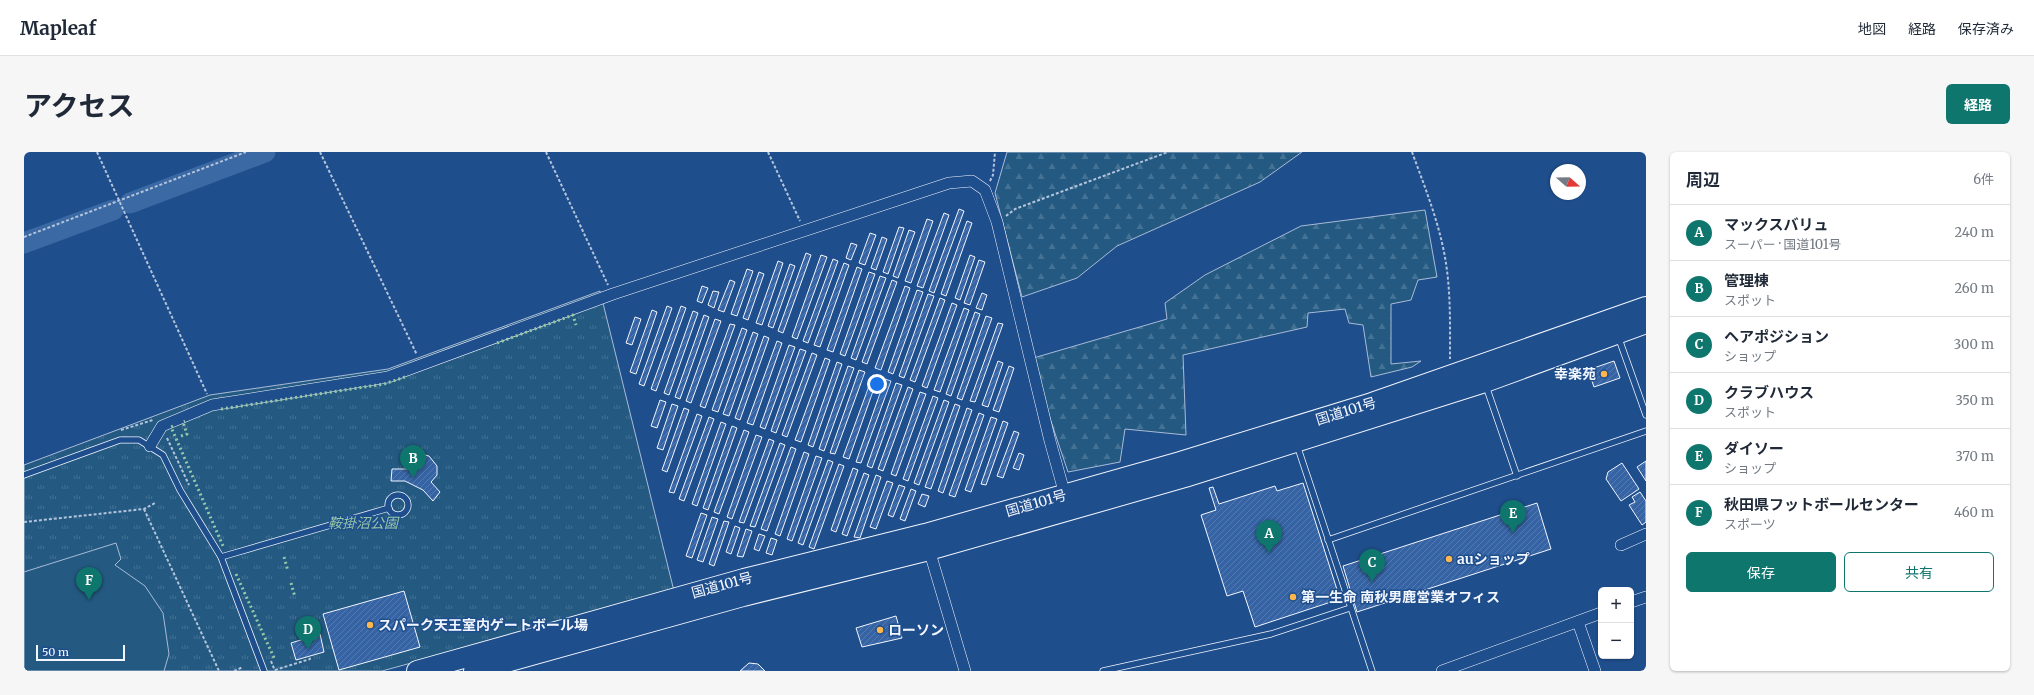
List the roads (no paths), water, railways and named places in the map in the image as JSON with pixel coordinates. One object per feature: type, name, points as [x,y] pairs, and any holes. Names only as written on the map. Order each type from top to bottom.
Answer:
[{"type":"highway","name":"国道101号","points":[[474,671],[743,596],[927,542],[1185,477],[1450,377],[1646,307]]},
{"type":"highway","name":"国道101号","points":[[417,671],[744,579],[927,542],[1066,495],[1293,436],[1485,382],[1646,323]]},
{"type":"street","points":[[150,446],[162,426],[212,405],[388,377],[613,294],[949,183],[972,181],[985,190],[997,222],[1050,441],[1066,495]]},
{"type":"street","points":[[1621,545],[1646,534]]},
{"type":"street","points":[[927,542],[965,671]]},
{"type":"street","points":[[1634,601],[1646,597]]},
{"type":"street","points":[[1447,670],[1598,614]]},
{"type":"street","points":[[1578,622],[1595,671]]},
{"type":"lane","points":[[1617,334],[1646,415]]},
{"type":"lane","points":[[1485,382],[1517,476]]},
{"type":"lane","points":[[1328,540],[1646,431]]},
{"type":"lane","points":[[1293,436],[1372,671]]},
{"type":"lane","points":[[24,475],[120,440],[139,440],[163,455],[180,490],[221,557],[264,671]]},
{"type":"lane","points":[[221,557],[388,508]]},
{"type":"lane","points":[[1103,671],[1271,634],[1350,608]]},
{"type":"waterway","points":[[130,203],[265,152]]},
{"type":"waterway","points":[[24,243],[113,210]]},
{"type":"place","name":"幸楽苑","points":[[1604,374]]},
{"type":"place","name":"管理棟","points":[[413,478]]},
{"type":"place","name":"ダイソー","points":[[1513,533]]},
{"type":"place","name":"マックスバリュ","points":[[1269,553]]},
{"type":"place","name":"auショップ","points":[[1449,559]]},
{"type":"place","name":"ヘアポジション","points":[[1372,582]]},
{"type":"place","name":"第一生命 南秋男鹿営業オフィス","points":[[1293,597]]},
{"type":"place","name":"秋田県フットボールセンター","points":[[89,600]]},
{"type":"place","name":"スパーク天王室内ゲートボール場","points":[[370,625]]},
{"type":"place","name":"ローソン","points":[[880,630]]},
{"type":"place","name":"クラブハウス","points":[[308,649]]},
{"type":"park label","name":"鞍掛沼公園","points":[[363,523]]}]
